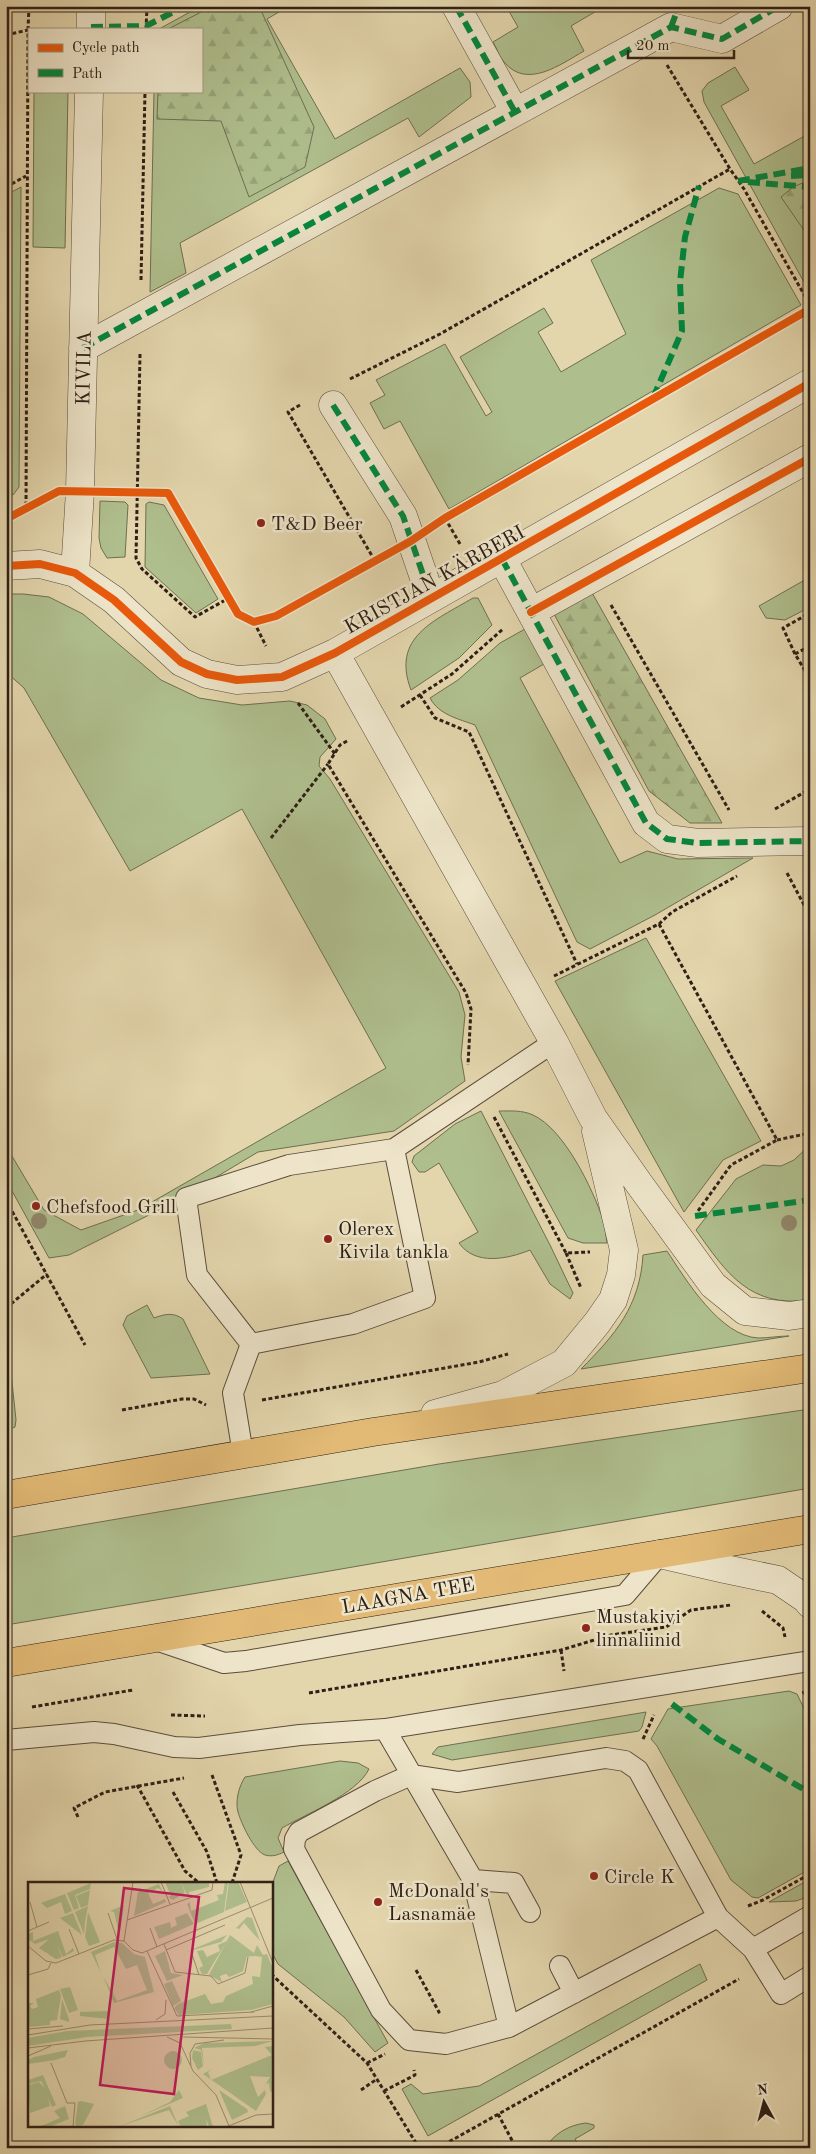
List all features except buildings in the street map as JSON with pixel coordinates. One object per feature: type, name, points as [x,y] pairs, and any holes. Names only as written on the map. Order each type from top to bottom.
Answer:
[{"type":"main road","points":[[6,1495],[373,1432],[810,1368]]},
{"type":"main road","name":"LAAGNA TEE","points":[[6,1662],[810,1529]]},
{"type":"street","points":[[90,28],[91,6]]},
{"type":"street","points":[[456,6],[515,112]]},
{"type":"street","points":[[83,348],[671,27],[722,39],[779,6]]},
{"type":"street","name":"KIVILA","points":[[75,573],[80,491],[89,92]]},
{"type":"street","name":"KRISTJAN KÄRBERI","points":[[75,573],[114,600],[181,662],[207,674],[237,680],[282,677],[335,653],[810,384]]},
{"type":"street","points":[[329,399],[403,516],[431,598]]},
{"type":"street","points":[[531,612],[810,458]]},
{"type":"street","points":[[502,559],[646,823],[667,839],[690,842],[810,840]]},
{"type":"street","points":[[6,566],[40,564],[75,573]]},
{"type":"street","points":[[335,653],[554,1042],[593,1118],[714,1285],[745,1311],[788,1316],[810,1313]]},
{"type":"street","points":[[373,1432],[504,1394],[564,1363],[597,1323],[613,1300],[621,1275],[624,1250],[593,1118]]},
{"type":"street","points":[[660,1554],[725,1570],[778,1580],[806,1599],[810,1604]]},
{"type":"lane","points":[[252,1344],[197,1275],[186,1198],[289,1165],[394,1149],[554,1042]]},
{"type":"lane","points":[[252,1344],[353,1324],[424,1298],[394,1149]]},
{"type":"lane","points":[[243,1454],[233,1393],[252,1344]]},
{"type":"lane","points":[[151,1638],[224,1663],[246,1661],[625,1595],[660,1554]]},
{"type":"lane","points":[[6,1740],[94,1732],[114,1734],[174,1747],[199,1748],[300,1736],[385,1729],[802,1662]]},
{"type":"lane","points":[[385,1729],[473,1880],[508,2027]]},
{"type":"lane","points":[[718,1916],[508,2027],[446,2044],[409,2040],[381,2010],[294,1849],[295,1838],[299,1832],[375,1791],[411,1775],[458,1782],[606,1758],[625,1760],[638,1770],[718,1916],[758,1957],[781,1994],[810,1976]]},
{"type":"lane","points":[[473,1880],[514,1883],[530,1912]]},
{"type":"lane","points":[[758,1957],[810,1916]]},
{"type":"lane","points":[[560,1966],[574,1993]]},
{"type":"path","points":[[28,6],[23,510],[34,504]]},
{"type":"path","points":[[146,6],[146,28]]},
{"type":"path","points":[[6,35],[28,30]]},
{"type":"path","points":[[650,38],[744,189],[810,305]]},
{"type":"path","points":[[145,92],[140,317],[142,492],[136,558],[142,569],[195,617],[229,598]]},
{"type":"path","points":[[375,561],[288,412],[329,399],[399,353],[440,334],[730,169]]},
{"type":"path","points":[[6,187],[27,176]]},
{"type":"path","points":[[802,314],[810,309]]},
{"type":"path","points":[[129,492],[142,492]]},
{"type":"path","points":[[366,566],[411,541],[454,513]]},
{"type":"path","points":[[594,576],[734,818]]},
{"type":"path","points":[[224,590],[234,606]]},
{"type":"path","points":[[810,613],[783,628],[795,654],[810,679]]},
{"type":"path","points":[[246,618],[254,622],[262,620]]},
{"type":"path","points":[[795,654],[810,646]]},
{"type":"path","points":[[420,695],[435,718],[469,732],[578,964]]},
{"type":"path","points":[[271,838],[328,764]]},
{"type":"path","points":[[770,816],[773,810],[810,789]]},
{"type":"path","points":[[786,872],[810,916]]},
{"type":"path","points":[[525,990],[658,924],[672,912],[740,874]]},
{"type":"path","points":[[777,1140],[810,1133]]},
{"type":"path","points":[[6,1200],[85,1345]]},
{"type":"path","points":[[566,1253],[581,1295]]},
{"type":"path","points":[[6,1308],[47,1274]]},
{"type":"path","points":[[122,1410],[182,1399],[194,1399],[210,1407],[235,1405],[479,1362],[512,1352]]},
{"type":"path","points":[[309,1692],[561,1650],[611,1635],[666,1627],[691,1610],[741,1604]]},
{"type":"path","points":[[757,1608],[782,1628],[802,1662],[801,1688],[810,1706]]},
{"type":"path","points":[[561,1650],[564,1675]]},
{"type":"path","points":[[44,1711],[25,1709],[133,1690]]},
{"type":"path","points":[[630,1764],[656,1713]]},
{"type":"path","points":[[170,1715],[208,1716]]},
{"type":"path","points":[[221,1772],[212,1774],[241,1855],[232,1882]]},
{"type":"path","points":[[78,1817],[74,1808],[105,1792],[192,1777]]},
{"type":"path","points":[[137,1785],[185,1871],[198,1882]]},
{"type":"path","points":[[173,1792],[208,1852],[217,1882]]},
{"type":"path","points":[[718,1916],[763,1900],[810,1874]]},
{"type":"path","points":[[438,2148],[498,2114],[758,1957]]},
{"type":"path","points":[[409,2040],[416,2025],[439,2012],[416,1970]]},
{"type":"path","points":[[272,1975],[367,2063],[420,2148]]},
{"type":"path","points":[[361,2090],[376,2079]]},
{"type":"path","points":[[498,2114],[514,2144]]},
{"type":"green space","points":[[201,6],[289,6],[267,19],[335,139],[460,68],[470,82],[471,97],[419,137],[408,118],[180,243],[186,273],[150,292],[154,92],[202,92],[202,28],[161,28]]},
{"type":"green space","points":[[213,6],[259,6],[314,127],[305,167],[249,197],[221,121],[157,119],[158,92],[202,92],[202,28],[170,28]]},
{"type":"green space","points":[[506,6],[605,6],[571,26],[584,51],[555,68],[544,72],[523,74],[513,70],[502,60],[493,42],[518,27]]},
{"type":"green space","points":[[735,67],[749,90],[721,106],[754,164],[810,133],[810,293],[704,102],[702,91],[708,83]]},
{"type":"green space","points":[[34,92],[68,92],[65,248],[33,247]]},
{"type":"green space","points":[[810,182],[810,239],[781,197],[793,187]]},
{"type":"green space","points":[[21,187],[19,487],[13,495],[6,482],[6,195]]},
{"type":"green space","points":[[719,188],[738,194],[801,305],[449,509],[400,421],[384,429],[370,403],[385,395],[376,380],[445,344],[486,416],[492,412],[460,357],[544,308],[553,323],[538,332],[561,372],[626,334],[591,260]]},
{"type":"green space","points":[[100,501],[125,502],[128,505],[125,557],[107,558],[101,548],[99,538]]},
{"type":"green space","points":[[149,502],[164,505],[218,599],[196,613],[145,567],[146,504]]},
{"type":"green space","points":[[810,577],[810,607],[785,620],[766,618],[759,606]]},
{"type":"green space","points":[[591,591],[722,823],[690,823],[649,791],[554,614]]},
{"type":"green space","points":[[6,594],[49,597],[83,614],[161,680],[199,698],[242,705],[290,701],[307,705],[325,719],[336,739],[320,757],[319,766],[330,779],[459,992],[465,1015],[461,1057],[465,1081],[394,1131],[258,1152],[173,1203],[69,1255],[49,1258],[6,1180],[6,1146],[44,1210],[81,1230],[138,1210],[386,1068],[242,809],[130,871],[24,688],[6,672]]},
{"type":"green space","points":[[473,598],[478,598],[492,625],[459,658],[411,690],[406,672],[407,656],[412,644],[431,623]]},
{"type":"green space","points":[[525,629],[544,664],[520,678],[620,863],[647,851],[678,859],[753,858],[655,915],[590,949],[577,942],[475,725],[439,709],[430,698],[458,680],[500,643]]},
{"type":"green space","points":[[646,938],[761,1141],[723,1160],[684,1212],[555,981]]},
{"type":"green space","points":[[481,1111],[573,1293],[570,1299],[550,1284],[530,1250],[502,1258],[483,1258],[466,1250],[459,1243],[478,1232],[439,1163],[425,1172],[419,1172],[412,1162],[414,1156],[455,1124]]},
{"type":"green space","points":[[499,1111],[529,1113],[544,1122],[556,1133],[576,1161],[592,1192],[603,1220],[607,1243],[583,1243],[568,1238]]},
{"type":"green space","points":[[810,1145],[810,1300],[789,1301],[771,1299],[742,1285],[730,1274],[718,1261],[696,1230],[736,1179],[763,1165],[781,1166],[794,1160]]},
{"type":"green space","points":[[667,1251],[705,1305],[730,1328],[744,1335],[758,1338],[789,1336],[581,1369],[605,1344],[624,1318],[637,1290],[643,1255]]},
{"type":"green space","points":[[147,1305],[154,1318],[169,1314],[183,1319],[210,1374],[151,1378],[123,1325],[127,1316]]},
{"type":"green space","points":[[6,1351],[9,1353],[16,1420],[15,1427],[6,1431]]},
{"type":"green space","points":[[810,1409],[810,1488],[6,1625],[6,1538],[439,1464]]},
{"type":"green space","points":[[789,1691],[797,1694],[810,1721],[810,1869],[758,1898],[752,1897],[731,1880],[657,1746],[651,1739],[668,1709]]},
{"type":"green space","points":[[646,1712],[639,1731],[452,1760],[432,1754],[438,1747]]},
{"type":"green space","points":[[340,1761],[358,1763],[369,1769],[354,1787],[343,1795],[282,1828],[278,1838],[284,1852],[270,1856],[261,1852],[248,1836],[238,1812],[238,1794],[245,1777]]},
{"type":"green space","points":[[288,1861],[388,2043],[375,2052],[344,2017],[278,1964],[272,1953],[272,1884],[279,1866]]},
{"type":"green space","points":[[810,1879],[810,1896],[796,1901],[769,1902]]},
{"type":"green space","points":[[700,1964],[707,1980],[428,2136],[402,2089],[411,2084],[423,2094],[479,2086]]},
{"type":"green space","points":[[586,2123],[594,2125],[594,2128],[575,2139],[580,2148],[566,2148],[564,2145],[559,2148],[545,2148],[553,2138],[563,2131]]},
{"type":"marked path","points":[[91,27],[146,26],[185,6]]},
{"type":"marked path","points":[[456,6],[515,112]]},
{"type":"marked path","points":[[671,27],[679,6]]},
{"type":"marked path","points":[[83,348],[671,27],[722,39],[779,6]]},
{"type":"marked path","points":[[738,181],[810,168]]},
{"type":"marked path","points":[[791,176],[810,175]]},
{"type":"marked path","points":[[748,182],[810,187]]},
{"type":"marked path","points":[[653,398],[682,331],[680,282],[685,237],[699,186]]},
{"type":"marked path","points":[[333,405],[403,516],[431,598]]},
{"type":"marked path","points":[[502,559],[646,823],[667,839],[698,843],[810,841]]},
{"type":"marked path","points":[[695,1216],[810,1200]]},
{"type":"marked path","points":[[672,1704],[718,1739],[810,1793]]},
{"type":"cycle path","points":[[6,519],[59,491],[168,493],[238,614],[254,622],[276,616],[411,541],[445,518],[810,309]]},
{"type":"cycle path","points":[[6,566],[40,564],[75,573],[114,600],[181,662],[207,674],[237,680],[282,677],[335,653],[810,383]]},
{"type":"cycle path","points":[[531,612],[810,458]]},
{"type":"place","name":"T&D Beer","points":[[261,523]]},
{"type":"place","name":"Chefsfood Grill","points":[[36,1206]]},
{"type":"place","name":"Olerex Kivila tankla","points":[[328,1239]]},
{"type":"place","name":"Mustakivi linnaliinid","points":[[586,1628]]},
{"type":"place","name":"Circle K","points":[[594,1876]]},
{"type":"place","name":"McDonald's Lasnamäe","points":[[378,1902]]}]
